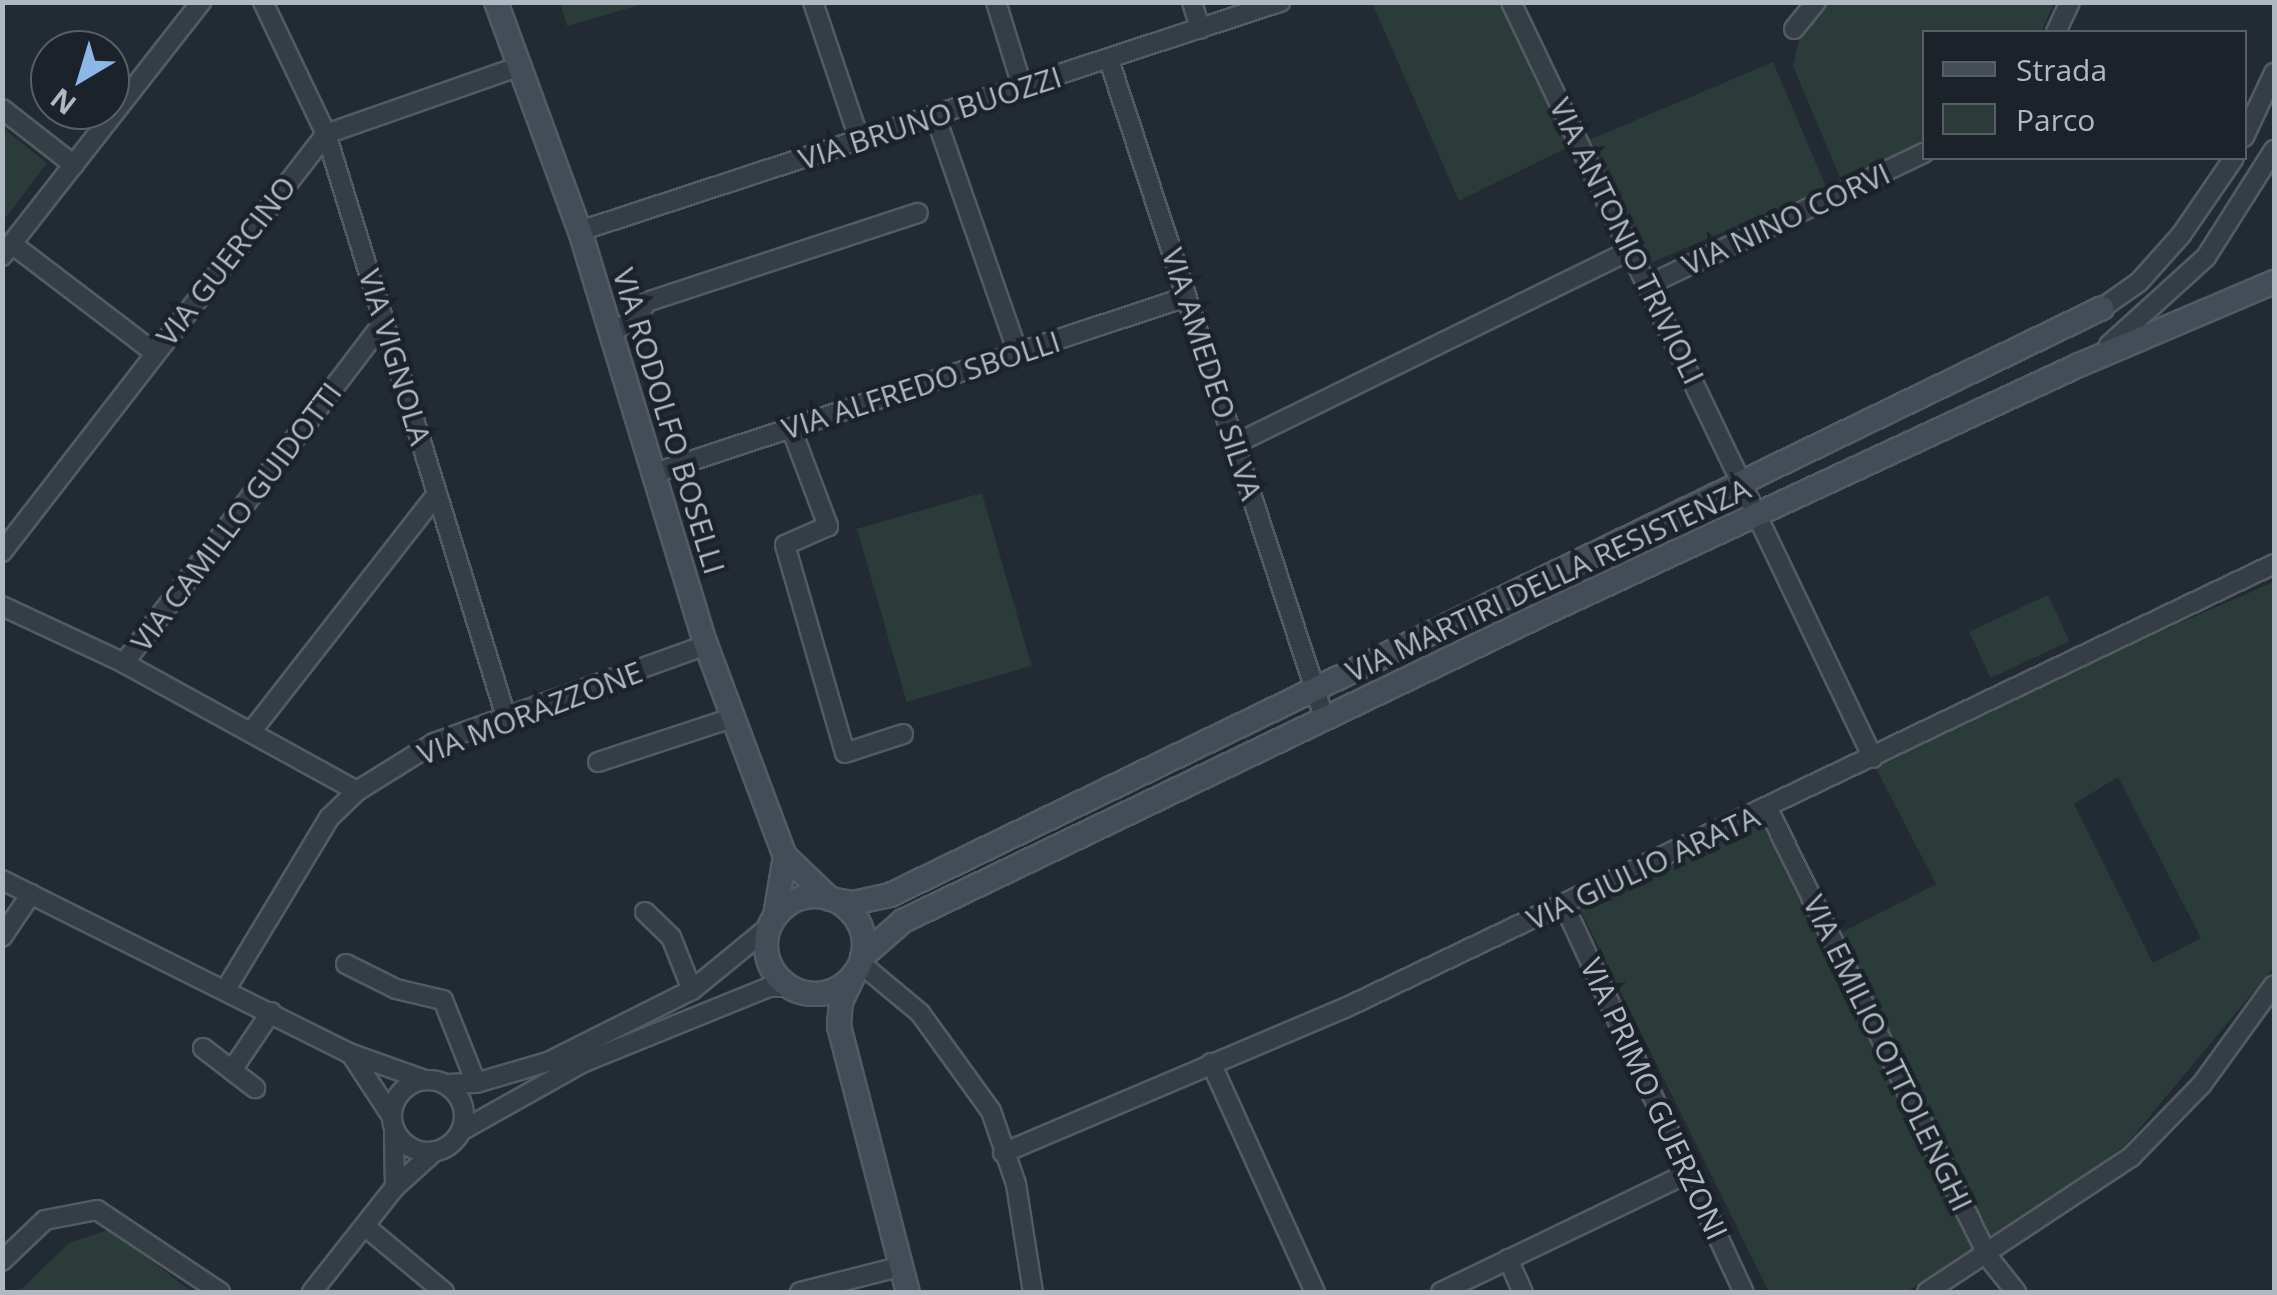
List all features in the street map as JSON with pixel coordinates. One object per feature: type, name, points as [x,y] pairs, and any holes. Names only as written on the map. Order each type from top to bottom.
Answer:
[{"type":"street","points":[[154,352],[7,250],[201,2]]},
{"type":"street","name":"VIA VIGNOLA","points":[[262,2],[326,134],[507,720]]},
{"type":"street","name":"VIA RODOLFO BOSELLI","points":[[496,2],[580,231],[706,645],[732,718],[785,856],[830,899]]},
{"type":"street","points":[[813,2],[860,142]]},
{"type":"street","points":[[996,2],[1023,89]]},
{"type":"street","points":[[1192,2],[1200,29]]},
{"type":"street","name":"VIA BRUNO BUOZZI","points":[[580,231],[936,118],[1280,2]]},
{"type":"street","name":"VIA ANTONIO TRIVIOLI","points":[[1512,2],[1742,480]]},
{"type":"street","points":[[1794,29],[1816,2]]},
{"type":"street","points":[[2057,30],[2070,2]]},
{"type":"street","name":"VIA AMEDEO SILVA","points":[[1109,60],[1325,720]]},
{"type":"street","points":[[326,134],[520,66]]},
{"type":"street","points":[[2247,131],[2274,73]]},
{"type":"street","points":[[2,109],[74,165]]},
{"type":"street","points":[[936,118],[1018,353]]},
{"type":"street","name":"VIA GUERCINO","points":[[2,552],[326,134]]},
{"type":"street","points":[[2079,365],[2163,303],[2206,257],[2274,150]]},
{"type":"street","name":"VIA NINO CORVI","points":[[1648,284],[1922,155]]},
{"type":"street","points":[[2102,308],[2138,282],[2182,236],[2233,160]]},
{"type":"street","points":[[611,331],[632,322],[647,302],[918,213]]},
{"type":"street","points":[[1235,444],[1631,250]]},
{"type":"street","name":"VIA MARTIRI DELLA RESISTENZA","points":[[859,964],[903,921],[1757,513],[2079,365],[2274,282]]},
{"type":"street","name":"VIA ALFREDO SBOLLI","points":[[655,473],[1186,297]]},
{"type":"street","name":"VIA MARTIRI DELLA RESISTENZA","points":[[830,899],[880,900],[1742,480],[2036,346],[2102,308]]},
{"type":"street","name":"VIA CAMILLO GUIDOTTI","points":[[124,663],[384,322]]},
{"type":"street","points":[[791,428],[828,526],[784,545],[845,753],[903,734]]},
{"type":"street","points":[[1742,480],[1873,758]]},
{"type":"street","points":[[251,732],[437,494]]},
{"type":"street","name":"VIA GIULIO ARATA","points":[[1003,1153],[1564,905],[2274,564]]},
{"type":"street","points":[[2,606],[124,663],[356,792]]},
{"type":"street","name":"VIA MORAZZONE","points":[[226,989],[329,818],[356,792],[434,743],[507,720],[706,645]]},
{"type":"street","points":[[598,762],[732,718]]},
{"type":"street","points":[[1122,782],[1135,810]]},
{"type":"street","name":"VIA EMILIO OTTOLENGHI","points":[[1768,809],[1988,1257],[2016,1292]]},
{"type":"street","points":[[785,856],[768,961],[794,989],[839,1026]]},
{"type":"street","points":[[2,880],[350,1053],[446,1084],[476,1084],[548,1062],[692,990],[803,898],[830,899],[859,924],[859,964],[841,1002],[839,1026],[908,1292]]},
{"type":"street","points":[[2,938],[31,894]]},
{"type":"street","name":"VIA PRIMO GUERZONI","points":[[1564,905],[1744,1292]]},
{"type":"street","points":[[644,912],[672,937],[692,990]]},
{"type":"street","points":[[346,964],[396,989],[442,1000],[476,1084]]},
{"type":"street","points":[[312,1292],[395,1187],[461,1131],[582,1063],[769,986],[834,990],[859,964]]},
{"type":"street","points":[[859,964],[920,1013],[991,1112],[1016,1184],[1033,1292]]},
{"type":"street","points":[[1926,1292],[1988,1257],[2131,1158],[2202,1084],[2274,986]]},
{"type":"street","points":[[232,1070],[271,1012]]},
{"type":"street","points":[[203,1048],[255,1088]]},
{"type":"street","points":[[350,1053],[410,1148],[435,1152]]},
{"type":"street","points":[[1210,1063],[1314,1292]]},
{"type":"street","points":[[395,1187],[392,1122],[401,1091],[425,1080]]},
{"type":"street","points":[[446,1084],[463,1105],[461,1131]]},
{"type":"street","points":[[1440,1292],[1688,1173]]},
{"type":"street","points":[[2,1261],[44,1220],[98,1210],[220,1292]]},
{"type":"street","points":[[366,1228],[444,1292]]},
{"type":"street","points":[[1508,1260],[1524,1292]]},
{"type":"street","points":[[800,1292],[899,1267]]},
{"type":"green space","points":[[560,2],[646,2],[646,3],[567,26]]},
{"type":"green space","points":[[1372,3],[1499,3],[1568,147],[1459,201]]},
{"type":"green space","points":[[1829,3],[2054,3],[2042,30],[1922,30],[1922,148],[1844,187],[1793,66],[1799,39]]},
{"type":"green space","points":[[1773,62],[1827,188],[1643,266],[1590,140]]},
{"type":"green space","points":[[3,128],[47,163],[3,221]]},
{"type":"green space","points":[[982,493],[1032,666],[907,702],[857,529]]},
{"type":"green space","points":[[2274,582],[2274,967],[2125,1146],[1985,1243],[1906,1292],[1769,1292],[1576,901],[1764,807],[1835,936],[1936,884],[1870,757]],"holes":[[[2118,777],[2201,938],[2153,963],[2074,804]]]},
{"type":"green space","points":[[2048,595],[2070,641],[1991,678],[1969,632]]},
{"type":"green space","points":[[111,1229],[192,1292],[18,1292],[69,1243]]}]
